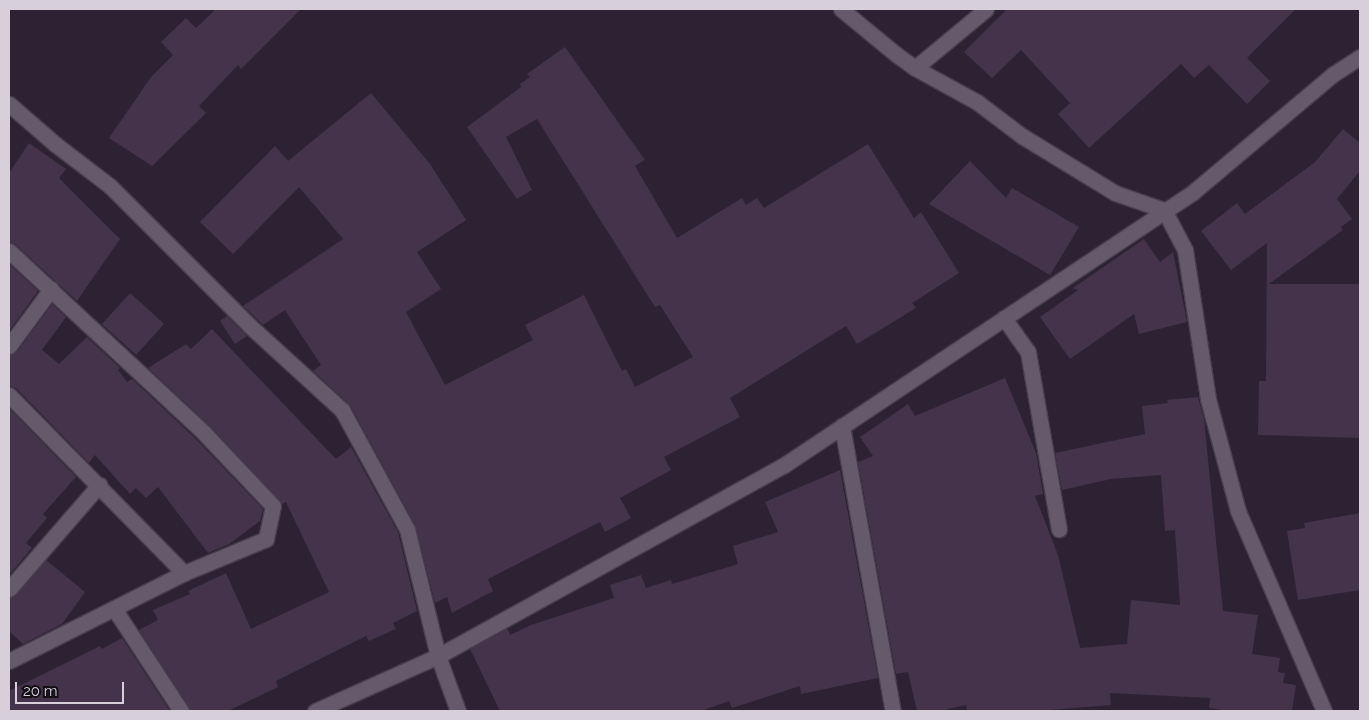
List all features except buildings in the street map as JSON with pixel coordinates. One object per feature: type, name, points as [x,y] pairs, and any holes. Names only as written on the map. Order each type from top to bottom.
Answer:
[{"type":"street","points":[[842,9],[916,68],[978,102],[1022,136],[1115,194],[1164,210],[1185,250],[1208,399],[1238,511],[1324,711]]},
{"type":"street","points":[[916,68],[986,9]]},
{"type":"street","points":[[315,711],[438,656],[784,465],[1192,193],[1332,75],[1360,57]]},
{"type":"street","points":[[9,104],[55,144],[110,186],[250,326],[342,410],[407,529],[438,656],[458,711]]},
{"type":"street","points":[[9,251],[204,432],[273,506],[266,539],[184,573],[115,610],[9,661]]},
{"type":"street","points":[[9,346],[51,289]]},
{"type":"street","points":[[1004,318],[1028,352],[1059,529]]},
{"type":"street","points":[[9,395],[184,573]]},
{"type":"street","points":[[842,426],[894,711]]},
{"type":"street","points":[[9,589],[99,485]]},
{"type":"street","points":[[115,610],[180,711]]}]
